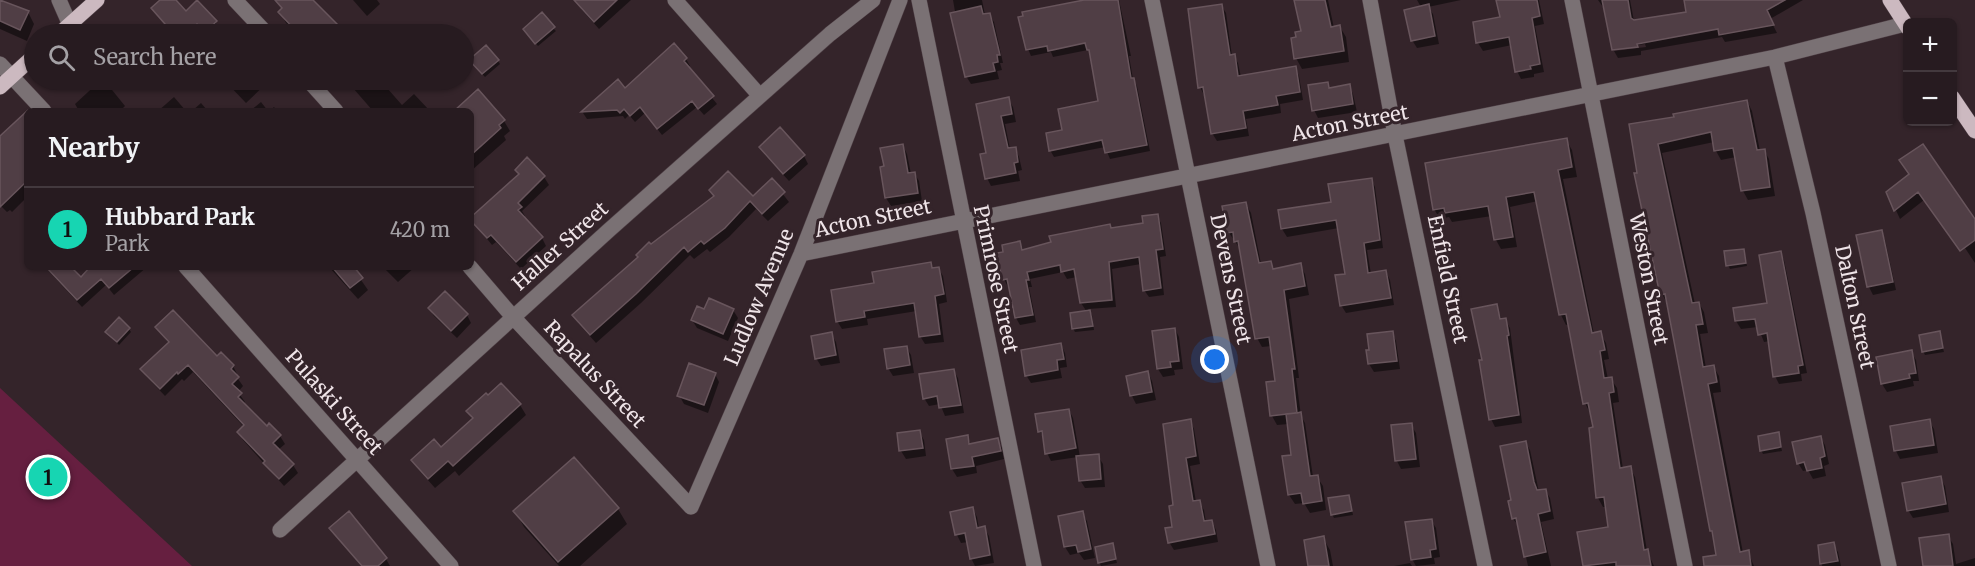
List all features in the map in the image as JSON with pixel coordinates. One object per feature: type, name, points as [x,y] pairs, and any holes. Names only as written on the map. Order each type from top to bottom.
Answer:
[{"type":"main road","points":[[71,24],[97,0]]},
{"type":"main road","points":[[1890,0],[1903,21]]},
{"type":"main road","points":[[0,87],[24,65]]},
{"type":"main road","points":[[1957,103],[1975,131]]},
{"type":"street","points":[[59,0],[63,24]]},
{"type":"street","points":[[235,0],[258,24]]},
{"type":"street","points":[[675,0],[760,96]]},
{"type":"street","name":"Haller Street","points":[[280,530],[760,96],[830,34],[873,0]]},
{"type":"street","name":"Ludlow Avenue","points":[[691,507],[801,254],[900,0]]},
{"type":"street","name":"Primrose Street","points":[[919,0],[1034,566]]},
{"type":"street","name":"Devens Street","points":[[1152,0],[1268,566]]},
{"type":"street","name":"Enfield Street","points":[[1370,0],[1395,135],[1485,566]]},
{"type":"street","name":"Weston Street","points":[[1572,0],[1685,566]]},
{"type":"street","name":"Acton Street","points":[[801,254],[1591,96],[1775,57],[1903,27]]},
{"type":"street","name":"Dalton Street","points":[[1775,57],[1813,213],[1889,566]]},
{"type":"street","points":[[0,64],[24,89]]},
{"type":"street","points":[[25,90],[41,108]]},
{"type":"street","points":[[317,90],[333,108]]},
{"type":"street","name":"Pulaski Street","points":[[189,270],[451,566]]},
{"type":"street","name":"Rapalus Street","points":[[473,270],[513,317],[691,507]]},
{"type":"shaded area","points":[[0,388],[192,566],[0,566]]},
{"type":"building","points":[[0,0],[29,11],[20,30],[0,21]]},
{"type":"building","points":[[160,0],[176,0],[186,11],[197,0],[217,21],[214,24],[165,24],[151,8]]},
{"type":"building","points":[[275,0],[313,0],[337,24],[289,24],[278,12],[282,8]]},
{"type":"building","points":[[574,0],[617,0],[594,22]]},
{"type":"building","points":[[1084,0],[1118,0],[1131,78],[1134,78],[1147,145],[1105,153],[1102,140],[1049,151],[1046,133],[1062,130],[1058,109],[1098,101],[1089,50],[1085,43],[1048,51],[1047,46],[1026,50],[1018,17],[1023,16],[1022,12]]},
{"type":"building","points":[[1294,0],[1325,0],[1331,27],[1340,25],[1344,51],[1294,59],[1291,38],[1296,37],[1295,32],[1301,31]]},
{"type":"building","points":[[1496,0],[1537,0],[1540,16],[1532,18],[1540,64],[1530,66],[1531,69],[1515,72],[1509,37],[1476,43],[1473,22],[1500,17]]},
{"type":"building","points":[[1602,0],[1628,0],[1631,18],[1634,20],[1686,12],[1684,0],[1785,0],[1767,10],[1774,25],[1719,35],[1718,29],[1637,44],[1638,47],[1612,50]]},
{"type":"building","points":[[1222,4],[1230,55],[1235,54],[1238,76],[1296,66],[1300,92],[1276,96],[1278,105],[1243,111],[1246,128],[1211,134],[1203,87],[1198,88],[1188,9]]},
{"type":"building","points":[[1429,4],[1435,36],[1411,41],[1404,10]]},
{"type":"building","points":[[981,6],[983,14],[990,13],[1000,55],[997,55],[998,62],[993,63],[995,71],[965,77],[950,13]]},
{"type":"building","points":[[542,12],[555,27],[535,44],[523,29]]},
{"type":"building","points":[[674,43],[687,58],[684,61],[714,96],[698,109],[692,101],[657,129],[640,107],[630,116],[624,109],[620,113],[617,110],[581,112],[618,79],[625,88]]},
{"type":"building","points":[[486,45],[499,60],[482,74],[474,65],[474,56]]},
{"type":"building","points":[[1328,82],[1329,88],[1350,84],[1353,104],[1312,111],[1308,85]]},
{"type":"building","points":[[478,89],[505,120],[499,125],[501,128],[474,152],[474,108],[457,108]]},
{"type":"building","points":[[1009,97],[1012,114],[1001,116],[1008,148],[1016,147],[1018,162],[1014,163],[1016,173],[985,179],[980,154],[986,153],[976,104]]},
{"type":"building","points":[[1747,100],[1757,150],[1765,149],[1770,187],[1741,191],[1733,148],[1714,151],[1711,132],[1658,144],[1692,303],[1699,302],[1703,324],[1696,325],[1703,367],[1714,365],[1717,382],[1708,384],[1740,552],[1749,550],[1751,566],[1704,566],[1703,557],[1716,555],[1712,531],[1710,531],[1665,294],[1660,295],[1634,173],[1637,173],[1629,124],[1674,117],[1673,114]]},
{"type":"building","points":[[24,114],[24,184],[0,207],[0,136]]},
{"type":"building","points":[[780,127],[805,155],[783,174],[759,147]]},
{"type":"building","points":[[1567,138],[1572,167],[1558,170],[1592,333],[1601,331],[1605,350],[1600,351],[1604,378],[1612,377],[1614,392],[1609,393],[1620,468],[1631,466],[1644,550],[1648,549],[1651,566],[1616,566],[1616,562],[1583,566],[1577,532],[1608,527],[1604,497],[1596,498],[1589,428],[1593,427],[1588,403],[1583,404],[1566,314],[1559,315],[1534,192],[1506,197],[1513,237],[1494,240],[1488,206],[1445,213],[1444,208],[1433,210],[1425,163]]},
{"type":"building","points":[[903,144],[908,173],[915,172],[918,193],[885,198],[880,167],[884,166],[880,148]]},
{"type":"building","points":[[1923,144],[1975,219],[1975,240],[1960,251],[1918,192],[1894,211],[1886,192],[1909,174],[1899,160]]},
{"type":"building","points":[[527,157],[545,176],[518,203],[522,207],[518,210],[543,237],[516,262],[491,235],[487,238],[474,224],[474,214],[519,174],[515,170]]},
{"type":"building","points":[[728,171],[753,196],[772,178],[785,192],[762,214],[750,201],[725,228],[704,244],[701,241],[688,252],[684,247],[590,335],[572,315],[638,257],[636,255],[649,242],[651,244],[714,196],[709,190]]},
{"type":"building","points":[[1372,178],[1380,240],[1364,243],[1368,273],[1386,270],[1391,298],[1340,306],[1335,275],[1345,274],[1336,220],[1281,229],[1278,210],[1331,202],[1328,184]]},
{"type":"building","points":[[1246,202],[1259,263],[1271,261],[1273,269],[1301,263],[1305,286],[1284,290],[1295,369],[1292,369],[1297,413],[1301,412],[1310,476],[1318,475],[1322,501],[1303,504],[1301,493],[1288,495],[1282,456],[1291,455],[1286,414],[1270,416],[1266,382],[1275,381],[1269,337],[1255,339],[1238,241],[1234,242],[1233,232],[1227,233],[1222,206]]},
{"type":"building","points":[[1158,214],[1163,249],[1156,250],[1161,288],[1143,291],[1139,257],[1109,262],[1112,300],[1080,303],[1074,269],[1061,272],[1060,265],[1027,272],[1029,280],[1026,280],[1033,315],[1015,318],[1007,279],[1002,280],[997,253],[1003,252],[1002,245],[1020,241],[1022,250],[1051,242],[1049,236],[1110,224],[1111,228],[1143,223],[1142,216]]},
{"type":"building","points":[[1882,230],[1893,282],[1867,287],[1856,235]]},
{"type":"building","points":[[1744,249],[1746,263],[1726,266],[1724,251]]},
{"type":"building","points":[[1781,251],[1803,365],[1798,366],[1799,373],[1773,377],[1767,333],[1758,335],[1755,319],[1735,321],[1733,308],[1767,303],[1759,255]]},
{"type":"building","points":[[931,262],[932,268],[939,267],[944,294],[935,296],[940,334],[919,337],[914,303],[864,311],[865,317],[836,322],[831,290],[874,283],[872,272]]},
{"type":"building","points":[[49,270],[74,270],[81,277],[87,270],[130,270],[109,288],[101,279],[77,300]]},
{"type":"building","points":[[335,270],[356,270],[363,278],[350,288]]},
{"type":"building","points":[[445,291],[468,314],[451,331],[428,308]]},
{"type":"building","points":[[709,298],[734,309],[723,334],[691,320],[697,306],[704,309]]},
{"type":"building","points":[[1497,304],[1500,319],[1506,318],[1519,415],[1489,420],[1479,360],[1482,360],[1471,309]]},
{"type":"building","points":[[173,310],[217,356],[221,352],[234,365],[231,369],[239,377],[232,384],[242,393],[238,397],[267,426],[269,423],[281,435],[273,443],[294,464],[279,479],[237,432],[244,425],[188,365],[178,374],[177,372],[160,389],[140,369],[169,342],[155,327]]},
{"type":"building","points":[[1090,310],[1093,326],[1072,329],[1070,313]]},
{"type":"building","points":[[119,317],[130,328],[117,342],[105,332]]},
{"type":"building","points":[[1175,328],[1179,361],[1170,362],[1171,367],[1157,369],[1152,331]]},
{"type":"building","points":[[1393,331],[1397,361],[1368,364],[1367,334]]},
{"type":"building","points":[[1940,331],[1943,348],[1922,352],[1919,335]]},
{"type":"building","points":[[832,332],[836,355],[815,359],[811,336]]},
{"type":"building","points":[[1061,343],[1064,359],[1057,360],[1058,370],[1025,376],[1021,350]]},
{"type":"building","points":[[907,346],[910,365],[887,369],[884,349]]},
{"type":"building","points":[[1912,350],[1916,373],[1909,374],[1910,378],[1881,384],[1876,357]]},
{"type":"building","points":[[689,363],[716,373],[704,405],[677,396]]},
{"type":"building","points":[[954,369],[961,405],[939,408],[937,396],[923,399],[919,374]]},
{"type":"building","points":[[1148,371],[1152,392],[1130,396],[1126,376]]},
{"type":"building","points":[[501,383],[521,404],[453,466],[448,461],[428,479],[411,460],[434,439],[441,447],[473,418],[466,411]]},
{"type":"building","points":[[1069,409],[1076,448],[1045,454],[1042,431],[1038,432],[1035,414]]},
{"type":"building","points":[[1191,419],[1196,456],[1186,458],[1193,501],[1200,500],[1204,521],[1212,520],[1215,534],[1168,543],[1165,528],[1172,527],[1169,506],[1173,505],[1163,424]]},
{"type":"building","points":[[1930,419],[1934,445],[1894,451],[1890,426]]},
{"type":"building","points":[[1412,423],[1416,459],[1395,461],[1391,425]]},
{"type":"building","points":[[920,430],[923,448],[899,451],[897,433]]},
{"type":"building","points":[[1779,432],[1781,447],[1760,451],[1758,436]]},
{"type":"building","points":[[968,435],[969,444],[998,438],[1001,451],[972,457],[974,466],[951,469],[946,439]]},
{"type":"building","points":[[1821,436],[1825,456],[1820,458],[1822,468],[1807,471],[1804,462],[1797,464],[1792,442]]},
{"type":"building","points":[[1526,441],[1534,482],[1537,490],[1546,489],[1550,511],[1538,514],[1546,552],[1524,557],[1516,518],[1512,519],[1508,501],[1511,500],[1500,446]]},
{"type":"building","points":[[1099,454],[1101,479],[1079,481],[1076,456]]},
{"type":"building","points":[[574,457],[619,508],[558,562],[513,511]]},
{"type":"building","points":[[1941,476],[1946,504],[1907,511],[1902,483]]},
{"type":"building","points":[[1349,495],[1352,511],[1331,515],[1328,498]]},
{"type":"building","points":[[973,507],[977,528],[985,526],[990,555],[970,559],[965,533],[955,535],[950,512]]},
{"type":"building","points":[[349,511],[387,558],[378,566],[362,566],[329,528]]},
{"type":"building","points":[[1083,511],[1091,549],[1078,552],[1076,545],[1064,547],[1058,516]]},
{"type":"building","points":[[1432,519],[1436,549],[1430,550],[1431,557],[1411,560],[1405,522]]},
{"type":"building","points":[[1949,534],[1953,566],[1923,566],[1919,538]]},
{"type":"building","points":[[1324,536],[1329,566],[1308,566],[1304,540]]},
{"type":"building","points":[[1834,542],[1838,561],[1820,564],[1818,545]]},
{"type":"building","points":[[1113,543],[1116,559],[1098,563],[1095,547]]},
{"type":"place","name":"Hubbard Park","points":[[48,477]]}]
